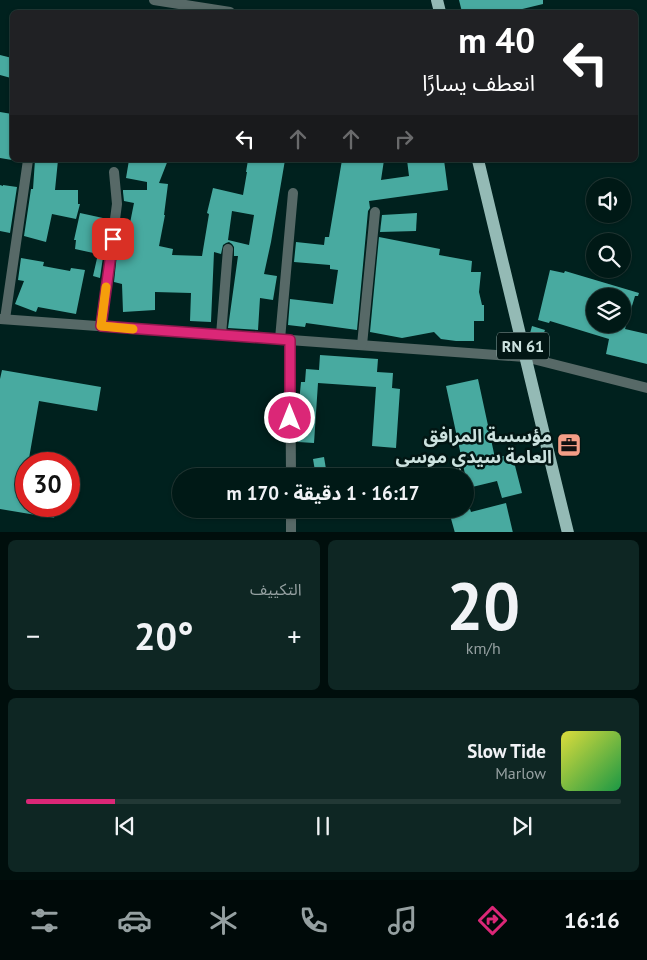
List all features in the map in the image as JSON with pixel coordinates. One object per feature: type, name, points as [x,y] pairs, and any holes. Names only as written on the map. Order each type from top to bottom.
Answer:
[{"type":"main road","name":"RN 61","points":[[478,162],[568,532]]},
{"type":"street","points":[[154,0],[217,10]]},
{"type":"street","points":[[28,162],[2,319],[525,356],[647,388]]},
{"type":"street","points":[[101,326],[117,204],[114,172]]},
{"type":"street","points":[[290,468],[285,339],[292,192]]},
{"type":"street","points":[[362,345],[375,212]]},
{"type":"street","points":[[220,335],[228,249]]},
{"type":"street","points":[[291,518],[291,532]]},
{"type":"building","points":[[459,0],[543,0],[543,4],[518,10],[462,10]]},
{"type":"building","points":[[0,55],[10,58],[10,78],[0,75]]},
{"type":"building","points":[[0,112],[10,114],[10,160],[0,158]]},
{"type":"building","points":[[35,162],[58,162],[55,190],[78,190],[78,204],[80,204],[76,219],[52,214],[46,242],[24,236],[31,189],[33,189]]},
{"type":"building","points":[[129,162],[167,162],[159,183],[168,184],[159,246],[173,249],[172,255],[202,256],[209,214],[207,213],[213,188],[243,195],[248,162],[285,162],[264,274],[277,276],[273,300],[260,298],[258,330],[228,328],[238,256],[234,256],[234,247],[229,242],[223,245],[221,254],[214,252],[211,322],[190,321],[191,293],[155,292],[155,310],[123,312],[122,284],[114,282],[118,245],[122,246],[125,233],[128,233],[134,203],[124,201],[123,190],[147,190],[147,182],[126,178]],"holes":[[[232,211],[254,215],[249,245],[228,240]]]},
{"type":"building","points":[[342,162],[384,162],[381,180],[409,176],[407,162],[444,162],[448,190],[369,201],[370,208],[368,211],[357,330],[306,323],[305,327],[288,325],[290,299],[333,304],[338,270],[330,269],[330,265],[294,262],[296,242],[324,245],[325,237],[329,237]]},
{"type":"building","points":[[0,185],[17,187],[10,233],[0,231]]},
{"type":"building","points":[[80,213],[103,218],[101,242],[105,243],[100,278],[93,276],[98,254],[75,249],[76,240],[74,240]]},
{"type":"building","points":[[417,213],[416,231],[380,232],[382,215]]},
{"type":"building","points":[[379,237],[440,249],[439,255],[472,261],[471,272],[481,272],[479,292],[482,305],[484,305],[484,321],[474,321],[474,341],[441,339],[434,332],[402,338],[370,332]]},
{"type":"building","points":[[21,258],[44,262],[43,266],[70,271],[71,268],[85,270],[76,314],[38,307],[36,312],[15,304],[24,281],[18,280]]},
{"type":"building","points":[[550,270],[564,273],[565,271],[622,288],[586,288],[586,332],[550,321],[549,323],[538,320]]},
{"type":"building","points":[[631,291],[639,293],[638,296],[635,296],[631,309]]},
{"type":"building","points":[[532,326],[545,330],[541,341],[529,337]]},
{"type":"building","points":[[631,330],[647,334],[647,364],[606,354],[609,339],[589,333],[631,333]]},
{"type":"building","points":[[320,355],[378,359],[377,372],[393,373],[392,388],[400,389],[396,448],[372,446],[376,387],[318,383],[314,443],[298,442],[297,423],[301,382],[305,382],[306,369],[319,370]]},
{"type":"building","points":[[2,370],[101,387],[97,411],[39,401],[30,452],[15,452],[15,512],[0,509],[0,379]]},
{"type":"building","points":[[478,379],[495,458],[512,454],[522,493],[502,498],[497,481],[474,487],[474,468],[464,468],[446,386]]},
{"type":"building","points":[[324,457],[326,468],[314,468],[313,459]]},
{"type":"building","points":[[506,503],[513,532],[455,532],[451,518],[474,518],[474,511]]},
{"type":"slow traffic","points":[[106,287],[101,326],[133,329]]},
{"type":"place","name":"مؤسسة المرافق العامة سيدي موسى","points":[[569,445]]},
{"type":"route","points":[[113,239],[101,326],[290,340],[290,418]]}]
